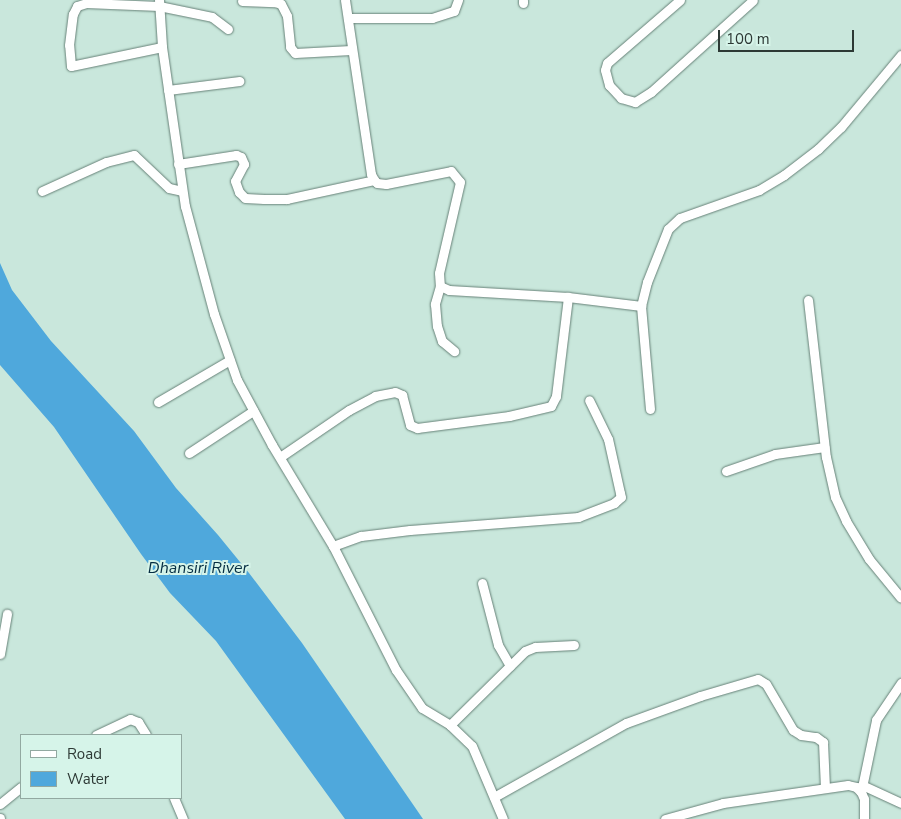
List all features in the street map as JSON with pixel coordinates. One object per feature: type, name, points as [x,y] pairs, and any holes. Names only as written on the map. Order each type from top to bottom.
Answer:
[{"type":"street","points":[[345,0],[351,50],[371,174],[374,180],[377,183],[386,184],[451,171],[458,177],[459,188],[439,272],[440,286],[434,304],[442,341],[454,350]]},
{"type":"street","points":[[348,18],[432,18],[454,11],[458,0]]},
{"type":"street","points":[[680,0],[607,63],[605,70],[608,85],[621,98],[635,102],[651,92],[753,0]]},
{"type":"street","points":[[242,1],[275,2],[280,4],[287,16],[290,47],[295,53],[351,50]]},
{"type":"street","points":[[159,3],[162,47],[182,191],[210,298],[237,380],[253,411],[333,546],[396,670],[418,703],[450,725],[472,746],[503,819]]},
{"type":"street","points":[[162,47],[74,67],[69,59],[73,14],[81,4],[159,3],[212,17],[228,29]]},
{"type":"street","points":[[650,409],[641,306],[647,282],[668,228],[685,216],[759,190],[784,175],[818,149],[841,128],[901,55]]},
{"type":"street","points":[[168,90],[239,81]]},
{"type":"street","points":[[42,191],[106,162],[134,155],[169,188],[182,191]]},
{"type":"street","points":[[178,164],[236,155],[241,157],[244,164],[235,181],[239,192],[246,198],[264,200],[287,199],[374,180]]},
{"type":"street","points":[[440,286],[449,290],[568,297],[641,306]]},
{"type":"street","points":[[280,457],[349,410],[375,396],[395,392],[402,395],[410,425],[417,428],[510,416],[551,406],[556,396],[568,297]]},
{"type":"street","points":[[808,300],[825,447],[835,497],[846,521],[869,559],[901,598]]},
{"type":"street","points":[[158,402],[230,360]]},
{"type":"street","points":[[333,546],[361,536],[410,530],[578,517],[614,503],[621,497],[608,439],[589,400]]},
{"type":"street","points":[[189,453],[253,411]]},
{"type":"street","points":[[726,471],[775,454],[825,447]]},
{"type":"street","points":[[482,583],[498,645],[510,666]]},
{"type":"street","points":[[0,654],[7,614]]},
{"type":"street","points":[[450,725],[530,648],[574,645]]},
{"type":"street","points":[[494,797],[626,723],[700,696],[758,679],[766,684],[793,730],[801,735],[816,736],[823,742],[825,787]]},
{"type":"street","points":[[864,819],[862,788],[876,720],[901,683]]},
{"type":"street","points":[[98,734],[130,719],[138,722],[145,734]]},
{"type":"street","points":[[664,819],[714,804],[848,785],[862,788],[901,803]]},
{"type":"street","points":[[0,804],[20,788]]},
{"type":"street","points":[[174,799],[183,819]]},
{"type":"water","name":"Dhansiri River","points":[[0,263],[12,290],[51,341],[134,431],[176,488],[249,573],[302,643],[423,819],[345,819],[216,641],[170,593],[54,427],[0,365]]}]
